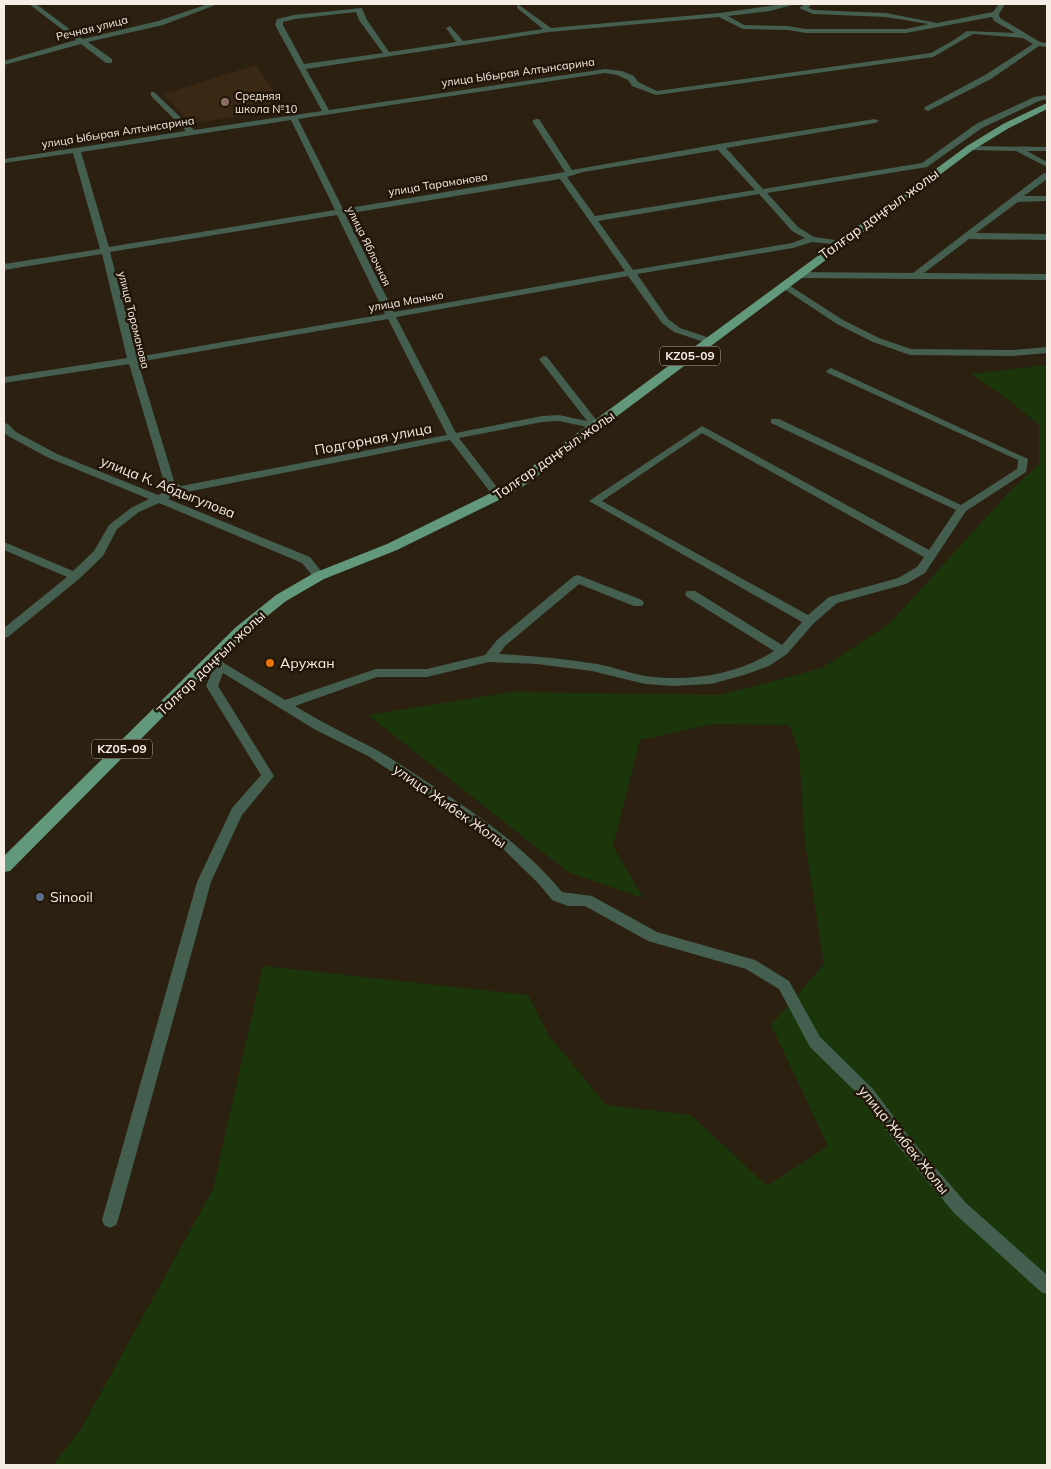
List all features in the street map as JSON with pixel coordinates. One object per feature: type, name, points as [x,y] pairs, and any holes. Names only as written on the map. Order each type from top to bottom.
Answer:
[{"type":"main road","name":"Талғар даңғыл жолы","points":[[4,866],[216,663],[240,631],[281,598],[320,576],[392,547],[498,495],[520,482],[839,243],[970,148],[1006,126],[1047,106]]},
{"type":"street","points":[[32,4],[109,61]]},
{"type":"street","name":"Речная улица","points":[[4,62],[82,40],[168,21],[214,4]]},
{"type":"street","points":[[740,4],[749,10]]},
{"type":"street","points":[[302,67],[549,30],[720,15],[749,10],[770,9],[792,4]]},
{"type":"street","points":[[809,4],[803,8],[813,12],[886,15],[940,24]]},
{"type":"street","points":[[1002,4],[996,14],[996,19],[1038,44],[1047,44]]},
{"type":"street","points":[[519,7],[549,30]]},
{"type":"street","points":[[326,112],[279,25],[280,21],[359,10],[363,20],[388,55]]},
{"type":"street","points":[[720,15],[743,27],[788,28],[806,31],[906,31],[996,14]]},
{"type":"street","points":[[450,28],[462,44]]},
{"type":"street","name":"улица Ыбырая Алтынсарина","points":[[4,161],[605,71],[619,73],[631,78],[636,84],[656,93],[933,54],[973,32],[1025,36]]},
{"type":"street","points":[[928,109],[988,76],[1038,44]]},
{"type":"street","points":[[154,94],[191,132]]},
{"type":"street","points":[[593,219],[924,165],[979,126],[1037,99],[1047,97]]},
{"type":"street","name":"улица Яблочная","points":[[293,117],[453,437],[498,495]]},
{"type":"street","points":[[536,121],[593,219],[671,327],[710,341]]},
{"type":"street","name":"улица Тарамонова","points":[[4,267],[875,121]]},
{"type":"street","points":[[719,146],[788,223],[812,239],[839,243]]},
{"type":"street","points":[[970,148],[1047,150]]},
{"type":"street","points":[[1016,149],[1047,165]]},
{"type":"street","name":"улица Тороманова","points":[[76,150],[105,249],[132,361],[169,482],[179,490]]},
{"type":"street","points":[[916,276],[1047,175]]},
{"type":"street","points":[[1017,199],[1047,199]]},
{"type":"street","points":[[968,236],[1047,237]]},
{"type":"street","name":"улица Манько","points":[[4,380],[132,361],[391,316],[793,245],[812,239]]},
{"type":"street","points":[[798,275],[1047,278]]},
{"type":"street","points":[[784,285],[840,322],[876,340],[910,352],[1047,350]]},
{"type":"street","points":[[544,359],[596,426]]},
{"type":"street","points":[[284,706],[376,673],[428,673],[488,658],[537,660],[582,666],[645,680],[673,682],[710,680],[765,663],[782,651],[833,600],[902,582],[921,570],[962,509],[1022,470],[1022,459],[831,371]]},
{"type":"street","name":"Подгорная улица","points":[[4,634],[75,576],[99,553],[113,527],[136,510],[179,490],[551,418],[596,426]]},
{"type":"street","points":[[775,421],[962,509]]},
{"type":"street","name":"улица К. Абдыгулова","points":[[4,426],[12,434],[52,456],[306,560],[320,576]]},
{"type":"street","points":[[809,622],[594,501],[702,429],[931,556]]},
{"type":"street","points":[[4,546],[75,576]]},
{"type":"street","points":[[488,658],[501,643],[578,580],[638,603]]},
{"type":"street","points":[[691,594],[782,651]]},
{"type":"street","points":[[110,1220],[204,882],[237,812],[268,776],[212,686],[216,663]]},
{"type":"street","name":"улица Жибек Жолы","points":[[216,663],[318,726],[372,753],[464,812],[505,842],[544,880],[557,896],[568,900],[587,900],[653,937],[750,964],[784,985],[815,1042],[868,1094],[904,1142],[960,1208],[1047,1286]]},
{"type":"shaded area","name":"Средняя школа №10","points":[[256,65],[286,109],[191,124],[163,94]]},
{"type":"green space","points":[[1047,365],[1047,1465],[53,1465],[81,1429],[213,1189],[263,966],[528,995],[549,1036],[606,1105],[691,1115],[767,1186],[828,1146],[771,1025],[824,964],[805,843],[799,751],[789,725],[713,724],[640,740],[613,846],[643,898],[568,872],[368,715],[511,692],[720,695],[822,668],[890,623],[1012,489],[1039,464],[1039,425],[1005,397],[971,374]]},
{"type":"place","name":"Средняя школа №10","points":[[225,102]]},
{"type":"place","name":"Аружан","points":[[270,663]]},
{"type":"place","name":"Sinooil","points":[[40,897]]}]
